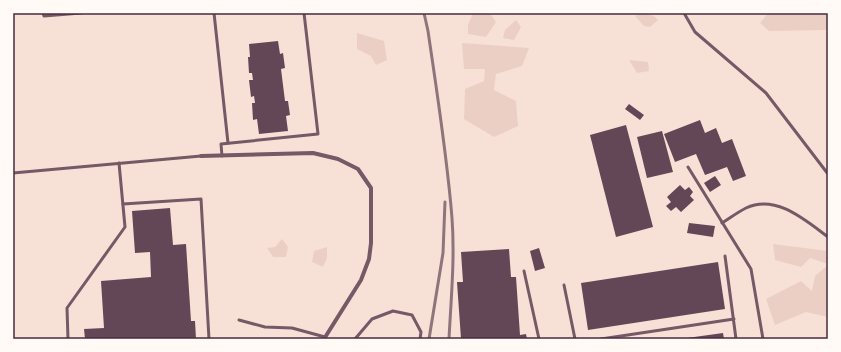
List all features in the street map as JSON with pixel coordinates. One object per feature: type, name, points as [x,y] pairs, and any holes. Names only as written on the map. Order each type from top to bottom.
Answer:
[{"type":"street","points":[[200,156],[313,153],[338,158],[358,169],[371,188],[371,243],[369,259],[361,280],[324,338]]},
{"type":"lane","points":[[44,13],[44,16],[81,13]]},
{"type":"lane","points":[[214,13],[228,143]]},
{"type":"lane","points":[[222,156],[221,144],[318,134],[304,13]]},
{"type":"lane","points":[[684,13],[695,32],[766,93],[828,174]]},
{"type":"lane","points":[[13,173],[200,156]]},
{"type":"lane","points":[[68,339],[67,308],[125,227],[119,164]]},
{"type":"lane","points":[[688,167],[751,269],[763,339]]},
{"type":"lane","points":[[123,204],[201,199],[208,339]]},
{"type":"lane","points":[[722,223],[747,207],[760,204],[775,205],[790,211],[828,236]]},
{"type":"lane","points":[[725,256],[736,339]]},
{"type":"lane","points":[[524,271],[539,339]]},
{"type":"lane","points":[[564,285],[575,339]]},
{"type":"lane","points":[[355,339],[372,319],[393,311],[412,315],[421,332],[420,339]]},
{"type":"lane","points":[[601,339],[734,319]]},
{"type":"lane","points":[[239,320],[265,327],[292,328],[324,338]]},
{"type":"shaded area","points":[[473,13],[490,13],[496,22],[486,37],[468,34],[468,25]]},
{"type":"shaded area","points":[[642,13],[654,16],[658,20],[650,27],[644,26],[635,16]]},
{"type":"shaded area","points":[[768,13],[828,13],[828,30],[769,31],[760,23]]},
{"type":"shaded area","points":[[516,20],[521,27],[514,40],[503,38],[505,30]]},
{"type":"shaded area","points":[[357,33],[384,41],[387,60],[376,65],[371,56],[357,49]]},
{"type":"shaded area","points":[[462,43],[529,48],[522,66],[496,74],[494,90],[516,101],[518,126],[494,137],[464,119],[465,89],[484,81],[485,69],[464,69]]},
{"type":"shaded area","points":[[629,60],[648,62],[649,71],[637,73]]},
{"type":"shaded area","points":[[282,239],[288,247],[286,257],[273,257],[267,248],[275,247]]},
{"type":"shaded area","points":[[773,244],[828,251],[828,264],[810,258],[801,267],[775,260]]},
{"type":"shaded area","points":[[327,247],[327,258],[323,267],[312,262],[314,251]]},
{"type":"shaded area","points":[[828,265],[828,317],[806,312],[775,325],[766,299],[801,281],[812,291],[815,276]]},
{"type":"building","points":[[278,41],[280,54],[283,53],[285,68],[281,69],[285,101],[288,101],[290,115],[286,116],[288,131],[259,134],[257,119],[253,120],[252,103],[255,103],[254,96],[251,97],[249,80],[253,80],[252,73],[249,73],[249,44]]},
{"type":"building","points":[[629,104],[644,115],[640,120],[625,109]]},
{"type":"building","points":[[700,120],[705,133],[716,128],[722,143],[732,139],[746,176],[733,181],[727,167],[705,175],[696,154],[675,162],[664,134]]},
{"type":"building","points":[[626,125],[653,227],[616,237],[590,135]]},
{"type":"building","points":[[662,131],[673,172],[647,178],[637,137]]},
{"type":"building","points":[[715,176],[721,185],[710,192],[704,183]]},
{"type":"building","points":[[680,185],[685,190],[689,187],[693,192],[690,196],[694,200],[681,212],[676,207],[671,211],[666,206],[671,202],[667,197]]},
{"type":"building","points":[[170,208],[173,245],[186,244],[191,321],[195,321],[196,339],[85,339],[84,329],[104,328],[101,281],[151,277],[150,252],[135,253],[132,211]]},
{"type":"building","points":[[689,223],[715,226],[713,237],[687,233]]},
{"type":"building","points":[[539,248],[545,268],[535,271],[530,251]]},
{"type":"building","points":[[509,249],[511,277],[516,277],[520,335],[526,334],[527,339],[461,339],[457,282],[463,282],[461,252]]},
{"type":"building","points":[[718,262],[725,309],[588,330],[581,283]]},
{"type":"building","points":[[723,333],[724,339],[687,339],[687,338]]},
{"type":"railway","points":[[424,13],[442,124],[452,218],[453,263],[449,339]]},
{"type":"railway","points":[[429,339],[443,253],[445,202]]}]
